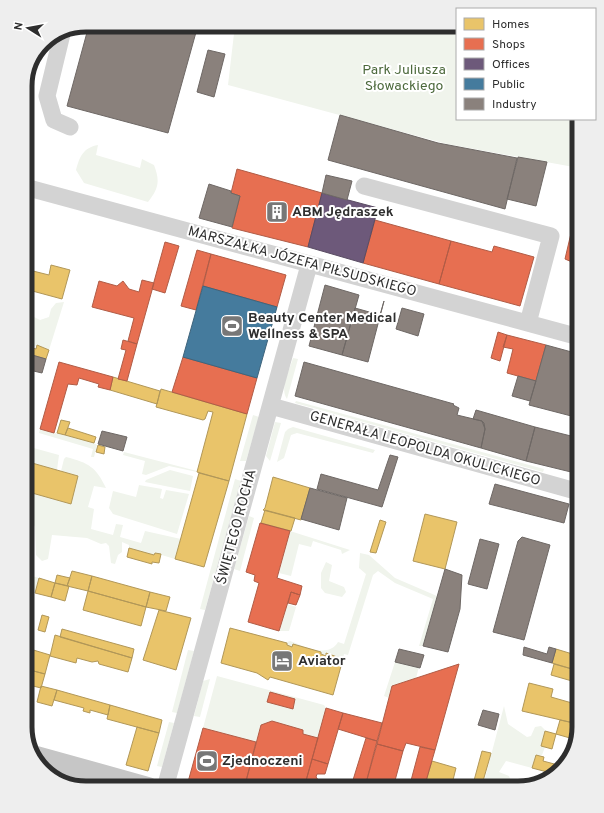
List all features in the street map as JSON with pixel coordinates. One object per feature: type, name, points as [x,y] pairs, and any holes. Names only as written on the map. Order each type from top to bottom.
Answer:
[{"type":"main road","points":[[42,759],[123,781]]},
{"type":"street","points":[[61,38],[47,96],[54,120],[70,127]]},
{"type":"street","points":[[364,186],[551,236],[528,323]]},
{"type":"street","name":"MARSZAŁKA JÓZEFA PIŁSUDSKIEGO","points":[[32,189],[572,335]]},
{"type":"street","name":"ŚWIĘTEGO ROCHA","points":[[167,781],[309,265]]},
{"type":"street","name":"GENERAŁA LEOPOLDA OKULICKIEGO","points":[[271,406],[572,490]]},
{"type":"green space","name":"Park Juliusza Słowackiego","points":[[234,32],[456,32],[456,120],[572,120],[572,167],[447,144],[228,85]]},
{"type":"green space","points":[[98,145],[96,155],[140,168],[142,159],[154,165],[158,180],[154,193],[148,202],[84,183],[76,170],[79,161],[83,153],[89,148]]},
{"type":"green space","points":[[64,302],[49,350],[37,345],[32,348],[32,316],[40,320],[49,317],[51,309],[56,303]]},
{"type":"green space","points":[[293,358],[298,359],[287,399],[284,390]]},
{"type":"green space","points":[[296,401],[544,469],[543,472],[295,403]]},
{"type":"green space","points":[[253,415],[259,417],[246,461],[240,461]]},
{"type":"green space","points":[[275,422],[281,423],[270,461],[266,456]]},
{"type":"green space","points":[[293,427],[375,450],[373,453],[297,433],[291,435],[284,458],[277,462],[285,432]]},
{"type":"green space","points":[[40,429],[94,443],[97,445],[94,457],[91,457],[93,449],[39,433]]},
{"type":"green space","points":[[32,448],[59,455],[57,470],[32,463]]},
{"type":"green space","points":[[124,452],[197,472],[169,466],[146,475],[142,474],[145,461],[123,455]]},
{"type":"green space","points":[[66,457],[81,461],[91,467],[99,475],[106,488],[94,486],[88,507],[94,509],[91,529],[113,535],[116,524],[123,525],[120,537],[141,543],[145,531],[181,539],[175,559],[129,548],[129,545],[122,542],[122,552],[118,555],[115,564],[111,563],[109,546],[106,543],[101,544],[87,538],[52,535],[48,559],[42,561],[36,555],[35,527],[32,521],[32,493],[71,504],[78,476],[61,471],[64,459]]},
{"type":"green space","points":[[170,470],[193,476],[190,491],[145,482],[146,480]]},
{"type":"green space","points":[[235,479],[241,481],[205,610],[200,609]]},
{"type":"green space","points":[[139,485],[162,489],[160,498],[163,499],[166,490],[189,494],[177,534],[113,514],[109,508],[113,491],[136,497]]},
{"type":"green space","points":[[249,516],[254,518],[240,571],[234,569]]},
{"type":"green space","points":[[290,531],[350,550],[342,554],[341,550],[313,541],[311,547],[299,544],[291,576],[279,573]]},
{"type":"green space","points":[[360,553],[369,555],[395,578],[437,596],[423,646],[419,646],[433,599],[395,583],[378,571],[373,575],[348,655],[344,654],[343,659],[326,653],[326,656],[321,654],[321,652],[293,645],[292,647],[287,645],[287,642],[290,641],[316,650],[328,650],[334,647],[338,642],[344,644],[366,574],[359,568]]},
{"type":"green space","points":[[326,562],[332,565],[329,581],[344,587],[346,592],[342,597],[325,593],[321,588],[321,573]]},
{"type":"green space","points":[[32,576],[39,578],[32,598]]},
{"type":"green space","points":[[287,604],[296,607],[289,631],[279,631]]},
{"type":"green space","points":[[188,650],[194,651],[177,713],[172,712]]},
{"type":"green space","points":[[395,662],[419,667],[416,678],[389,698],[384,696]]},
{"type":"green space","points":[[217,676],[324,705],[326,708],[318,738],[303,734],[303,730],[272,721],[261,725],[256,742],[203,728]]},
{"type":"green space","points":[[210,679],[200,717],[194,716],[203,681]]},
{"type":"green space","points":[[504,706],[508,724],[527,737],[531,736],[535,727],[541,726],[545,730],[541,746],[545,747],[542,755],[536,755],[532,768],[506,761],[499,772],[509,776],[511,781],[484,781]]},
{"type":"green space","points":[[169,722],[174,723],[162,767],[157,766]]},
{"type":"building: Homes","points":[[51,265],[70,270],[62,299],[32,291],[32,271],[49,275]]},
{"type":"building: Homes","points":[[37,345],[49,350],[46,359],[32,355],[32,348],[36,349]]},
{"type":"building: Homes","points":[[113,377],[160,391],[157,404],[110,390]]},
{"type":"building: Homes","points":[[161,389],[247,414],[229,481],[197,472],[213,412],[208,411],[205,419],[203,420],[156,407]]},
{"type":"building: Homes","points":[[61,420],[70,422],[65,435],[57,433]]},
{"type":"building: Homes","points":[[68,428],[96,437],[94,443],[65,435]]},
{"type":"building: Homes","points":[[98,445],[105,447],[104,454],[96,452]]},
{"type":"building: Homes","points":[[32,463],[78,476],[71,504],[32,493]]},
{"type":"building: Homes","points":[[199,473],[229,481],[204,567],[175,559]]},
{"type":"building: Homes","points":[[273,477],[310,488],[301,520],[263,510],[265,508]]},
{"type":"building: Homes","points":[[265,510],[295,518],[291,531],[261,523]]},
{"type":"building: Homes","points":[[425,514],[457,522],[445,569],[413,561]]},
{"type":"building: Homes","points":[[380,520],[386,522],[376,553],[370,552]]},
{"type":"building: Homes","points":[[129,548],[154,555],[155,553],[161,554],[159,563],[152,562],[152,564],[127,557]]},
{"type":"building: Homes","points":[[72,571],[92,576],[88,591],[67,586]]},
{"type":"building: Homes","points":[[57,575],[70,578],[67,586],[55,583]]},
{"type":"building: Homes","points":[[92,576],[150,592],[146,607],[88,591]]},
{"type":"building: Homes","points":[[39,578],[55,583],[51,597],[35,593]]},
{"type":"building: Homes","points":[[55,583],[69,586],[65,601],[51,597]]},
{"type":"building: Homes","points":[[88,591],[146,607],[141,626],[83,610]]},
{"type":"building: Homes","points":[[150,592],[170,597],[166,611],[146,607]]},
{"type":"building: Homes","points":[[159,610],[191,618],[176,670],[143,660]]},
{"type":"building: Homes","points":[[42,615],[49,617],[45,632],[38,630]]},
{"type":"building: Homes","name":"Aviator","points":[[230,628],[287,643],[287,645],[292,647],[293,644],[321,652],[321,654],[326,656],[326,653],[343,659],[333,695],[270,677],[268,680],[257,673],[221,663]]},
{"type":"building: Homes","points":[[62,629],[134,649],[132,658],[60,637]]},
{"type":"building: Homes","points":[[55,635],[132,658],[128,672],[99,664],[98,661],[92,662],[77,658],[76,663],[50,656]]},
{"type":"building: Homes","points":[[556,649],[572,654],[572,669],[552,663]]},
{"type":"building: Homes","points":[[32,650],[50,655],[45,674],[32,671]]},
{"type":"building: Homes","points":[[554,664],[572,669],[572,681],[551,675]]},
{"type":"building: Homes","points":[[32,671],[45,674],[41,688],[32,686]]},
{"type":"building: Homes","points":[[529,683],[553,689],[551,697],[572,703],[572,723],[522,711]]},
{"type":"building: Homes","points":[[41,686],[57,690],[52,706],[37,702]]},
{"type":"building: Homes","points":[[57,690],[110,705],[108,715],[90,710],[90,713],[83,711],[84,708],[54,700]]},
{"type":"building: Homes","points":[[110,705],[162,720],[159,733],[107,719]]},
{"type":"building: Homes","points":[[560,720],[572,723],[570,738],[556,734]]},
{"type":"building: Homes","points":[[137,727],[159,733],[148,771],[126,765]]},
{"type":"building: Homes","points":[[545,731],[556,734],[552,749],[541,746]]},
{"type":"building: Homes","points":[[482,751],[491,753],[483,781],[474,781]]},
{"type":"building: Homes","points":[[536,755],[544,757],[543,761],[556,765],[548,772],[532,768]]},
{"type":"building: Homes","points":[[432,761],[456,768],[453,781],[426,781]]},
{"type":"building: Shops","name":"ABM Jędraszek","points":[[237,169],[322,193],[308,247],[232,228],[240,196],[231,193]]},
{"type":"building: Shops","points":[[375,220],[451,241],[439,284],[363,263]]},
{"type":"building: Shops","points":[[572,229],[572,262],[565,259]]},
{"type":"building: Shops","points":[[451,241],[492,252],[494,246],[534,257],[520,306],[439,284]]},
{"type":"building: Shops","points":[[165,242],[179,246],[165,293],[152,289]]},
{"type":"building: Shops","points":[[197,250],[211,254],[196,310],[181,306]]},
{"type":"building: Shops","points":[[211,254],[286,275],[277,307],[203,286]]},
{"type":"building: Shops","points":[[142,280],[154,283],[137,344],[128,341],[134,318],[92,307],[99,281],[117,286],[123,281],[129,289],[139,292]]},
{"type":"building: Shops","points":[[498,332],[507,335],[500,361],[491,358]]},
{"type":"building: Shops","points":[[507,335],[546,345],[536,381],[507,373],[513,349],[503,347]]},
{"type":"building: Shops","points":[[123,340],[137,344],[127,381],[118,379],[126,350],[121,349]]},
{"type":"building: Shops","points":[[183,357],[257,378],[247,414],[172,392]]},
{"type":"building: Shops","points":[[59,362],[113,377],[110,390],[98,387],[99,384],[79,378],[77,385],[68,384],[54,433],[40,429]]},
{"type":"building: Shops","points":[[260,523],[290,531],[277,578],[302,586],[300,595],[291,592],[279,631],[248,622],[259,583],[254,581],[255,575],[246,572]]},
{"type":"building: Shops","points":[[291,592],[300,595],[296,605],[288,603]]},
{"type":"building: Shops","points":[[459,664],[435,750],[406,743],[403,751],[377,744],[392,686]]},
{"type":"building: Shops","points":[[270,692],[295,699],[293,709],[267,702]]},
{"type":"building: Shops","points":[[326,708],[343,713],[328,764],[312,759]]},
{"type":"building: Shops","points":[[343,713],[382,723],[377,741],[338,729]]},
{"type":"building: Shops","points":[[272,721],[303,730],[303,734],[318,738],[306,781],[246,781],[261,725]]},
{"type":"building: Shops","points":[[203,728],[256,742],[246,781],[188,781]]},
{"type":"building: Shops","points":[[366,738],[377,741],[367,781],[353,780]]},
{"type":"building: Shops","points":[[377,744],[403,751],[395,781],[367,781]]},
{"type":"building: Shops","points":[[420,747],[435,750],[426,781],[411,781]]},
{"type":"building: Shops","points":[[312,759],[328,764],[325,774],[317,774],[316,777],[319,781],[306,781]]},
{"type":"building: Offices","points":[[322,193],[378,208],[363,263],[308,247]]},
{"type":"building: Public","name":"Beauty Center Medical Wellness & SPA","points":[[203,286],[277,307],[257,378],[183,357]]},
{"type":"building: Industry","points":[[87,32],[196,32],[168,133],[67,106]]},
{"type":"building: Industry","points":[[208,50],[225,54],[214,97],[197,92]]},
{"type":"building: Industry","points":[[340,115],[438,143],[517,158],[505,209],[328,160]]},
{"type":"building: Industry","points":[[518,157],[547,162],[536,206],[507,199]]},
{"type":"building: Industry","points":[[326,175],[352,181],[347,200],[322,193]]},
{"type":"building: Industry","points":[[209,184],[231,191],[231,193],[240,196],[232,227],[199,218]]},
{"type":"building: Industry","points":[[325,285],[359,295],[342,355],[309,346]]},
{"type":"building: Industry","points":[[384,301],[368,362],[342,355],[355,308],[380,315]]},
{"type":"building: Industry","points":[[402,308],[424,314],[418,336],[396,329]]},
{"type":"building: Industry","points":[[546,345],[572,352],[572,416],[529,405]]},
{"type":"building: Industry","points":[[32,355],[46,359],[42,373],[32,371]]},
{"type":"building: Industry","points":[[304,362],[454,404],[453,405],[459,408],[457,415],[482,421],[484,423],[485,429],[481,448],[295,396]]},
{"type":"building: Industry","points":[[518,376],[536,381],[530,401],[512,396]]},
{"type":"building: Industry","points":[[476,410],[535,427],[526,461],[481,448],[485,429],[482,421],[473,419]]},
{"type":"building: Industry","points":[[535,427],[572,436],[571,472],[526,461]]},
{"type":"building: Industry","points":[[102,431],[127,437],[123,451],[98,444]]},
{"type":"building: Industry","points":[[390,455],[398,457],[382,507],[317,489],[321,474],[378,490]]},
{"type":"building: Industry","points":[[495,484],[569,504],[564,523],[489,504]]},
{"type":"building: Industry","points":[[310,488],[347,498],[339,530],[301,519]]},
{"type":"building: Industry","points":[[522,537],[550,545],[524,640],[493,632],[518,541]]},
{"type":"building: Industry","points":[[480,539],[499,544],[487,589],[468,584]]},
{"type":"building: Industry","points":[[445,569],[462,575],[460,609],[448,652],[423,646]]},
{"type":"building: Industry","points":[[524,647],[547,654],[549,647],[556,649],[552,663],[523,655]]},
{"type":"building: Industry","points":[[399,649],[424,655],[420,668],[395,662]]},
{"type":"building: Industry","points":[[483,710],[499,714],[495,730],[478,725]]},
{"type":"place","name":"ABM Jędraszek","points":[[277,212]]},
{"type":"place","name":"Beauty Center Medical Wellness & SPA","points":[[232,326]]},
{"type":"place","name":"Aviator","points":[[282,661]]},
{"type":"place","name":"Zjednoczeni","points":[[207,761]]}]
